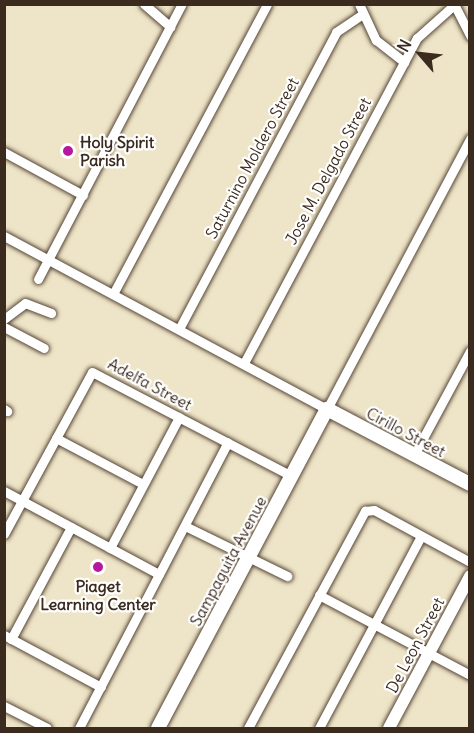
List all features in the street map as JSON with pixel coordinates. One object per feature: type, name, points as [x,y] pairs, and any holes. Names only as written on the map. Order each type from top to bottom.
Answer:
[{"type":"main road","name":"Cirillo Street","points":[[327,409],[470,484]]},
{"type":"main road","name":"Sampaguita Avenue","points":[[158,729],[246,556],[327,409]]},
{"type":"street","points":[[144,4],[170,27]]},
{"type":"street","points":[[38,279],[182,4]]},
{"type":"street","points":[[113,294],[267,4]]},
{"type":"street","points":[[454,5],[470,36]]},
{"type":"street","name":"Jose M. Delgado Street","points":[[244,363],[404,62],[428,24],[454,5]]},
{"type":"street","points":[[361,9],[376,40],[404,62]]},
{"type":"street","name":"Saturnino Moldero Street","points":[[179,329],[336,32],[361,9]]},
{"type":"street","points":[[4,236],[327,409],[470,139]]},
{"type":"street","points":[[4,152],[83,195]]},
{"type":"street","points":[[4,319],[25,303],[51,313]]},
{"type":"street","points":[[4,327],[44,348]]},
{"type":"street","points":[[414,454],[470,351]]},
{"type":"street","name":"Adelfa Street","points":[[4,534],[92,372],[292,476]]},
{"type":"street","points":[[110,548],[179,417]]},
{"type":"street","points":[[56,438],[143,484]]},
{"type":"street","points":[[79,729],[228,442]]},
{"type":"street","points":[[4,491],[159,574]]},
{"type":"street","points":[[248,729],[319,595],[369,509],[470,562]]},
{"type":"street","points":[[185,526],[287,576]]},
{"type":"street","points":[[71,527],[8,637],[101,687]]},
{"type":"street","points":[[319,729],[422,536]]},
{"type":"street","name":"De Leon Street","points":[[389,729],[470,576]]},
{"type":"street","points":[[319,595],[470,675]]},
{"type":"street","points":[[4,706],[46,729]]},
{"type":"place","name":"Holy Spirit Parish","points":[[68,151]]},
{"type":"place","name":"Piaget Learning Center","points":[[98,567]]}]
